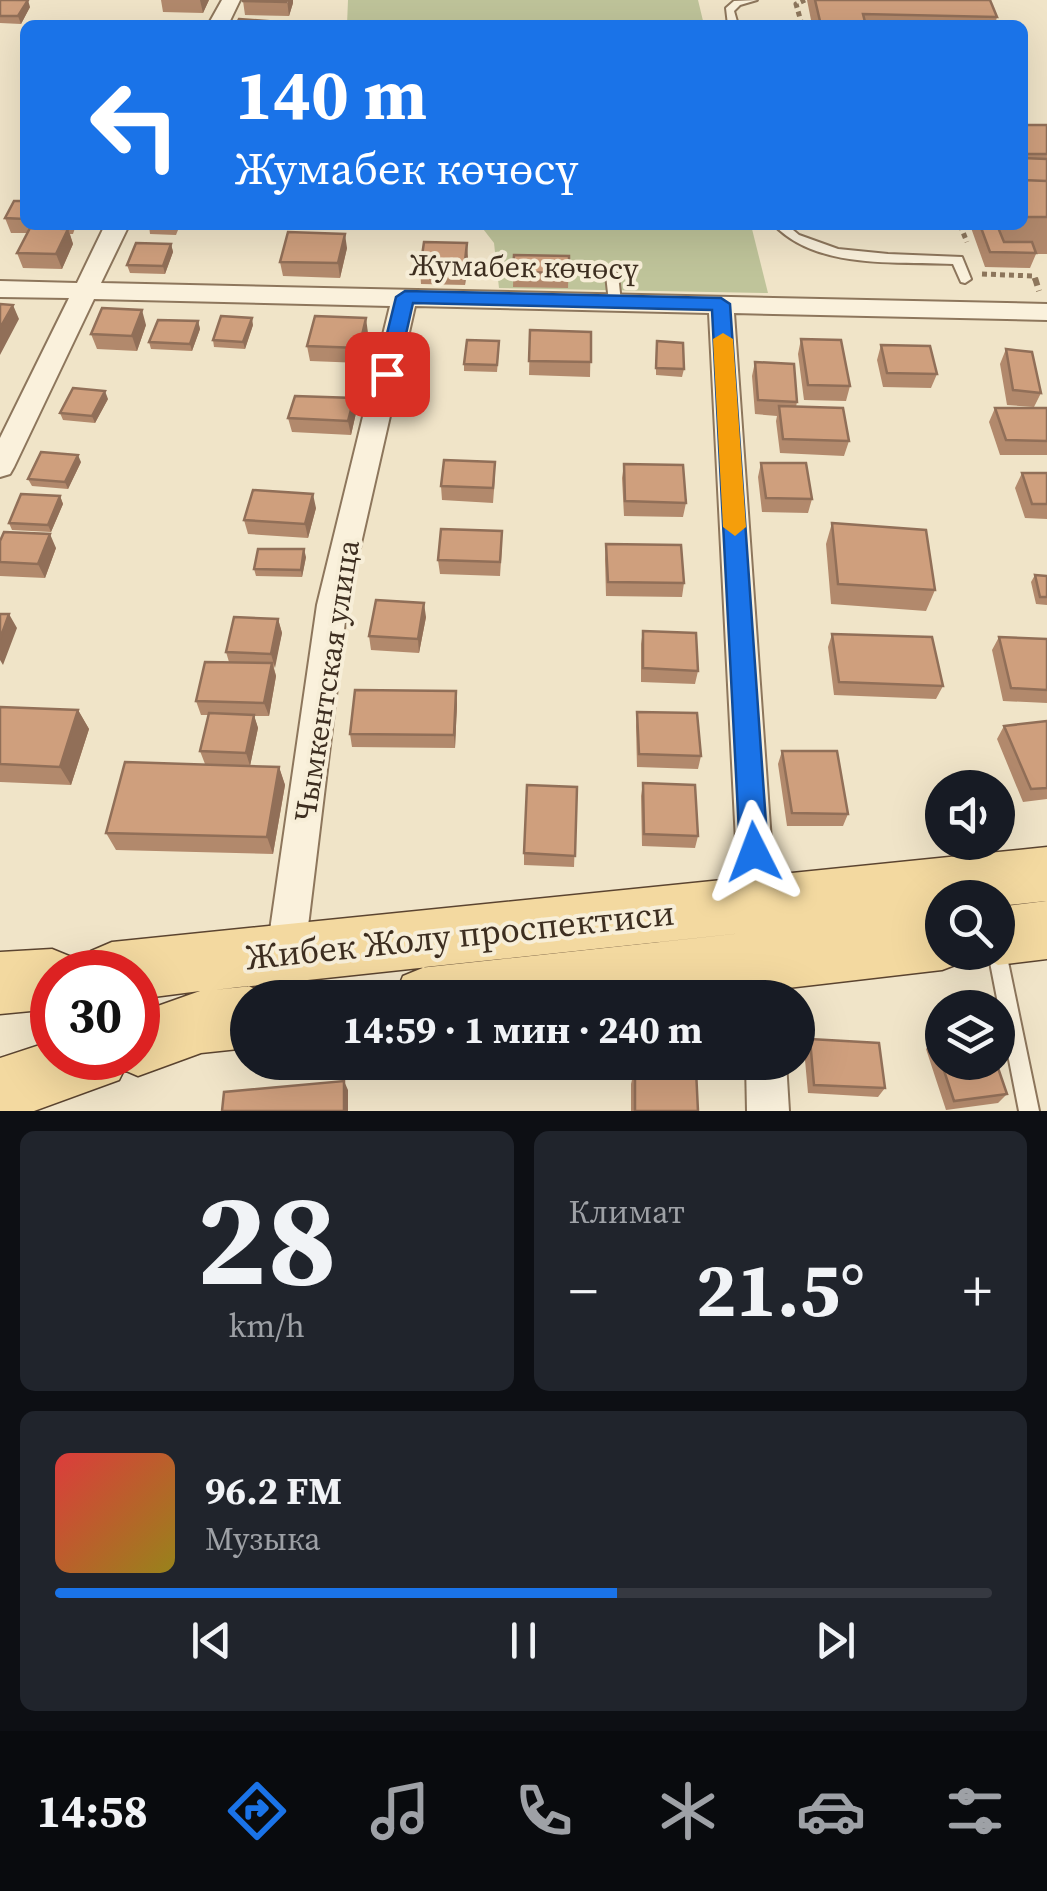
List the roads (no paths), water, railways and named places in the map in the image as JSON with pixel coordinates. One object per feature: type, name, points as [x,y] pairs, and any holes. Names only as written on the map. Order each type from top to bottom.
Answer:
[{"type":"main road","name":"Жибек Жолу проспектиси","points":[[160,966],[286,951],[761,955],[1047,874]]},
{"type":"main road","points":[[1015,934],[1047,930]]},
{"type":"main road","name":"Жибек Жолу проспектиси","points":[[566,980],[761,955],[925,942]]},
{"type":"main road","points":[[0,983],[30,980]]},
{"type":"main road","name":"Жибек Жолу проспектиси","points":[[160,1036],[200,1022],[230,1019]]},
{"type":"main road","points":[[0,1090],[30,1079]]},
{"type":"street","points":[[0,467],[114,230]]},
{"type":"street","name":"Жумабек көчөсү","points":[[0,289],[1046,314]]},
{"type":"street","name":"Чымкентская улица","points":[[286,951],[332,606],[405,297]]},
{"type":"street","points":[[721,304],[761,955]]},
{"type":"street","points":[[767,1080],[768,1111]]},
{"type":"lane","points":[[732,20],[729,10],[736,3],[752,0]]},
{"type":"lane","points":[[786,230],[803,245],[862,255],[958,260],[972,276]]},
{"type":"lane","points":[[612,275],[615,302]]},
{"type":"lane","points":[[1002,970],[1029,1111]]}]
